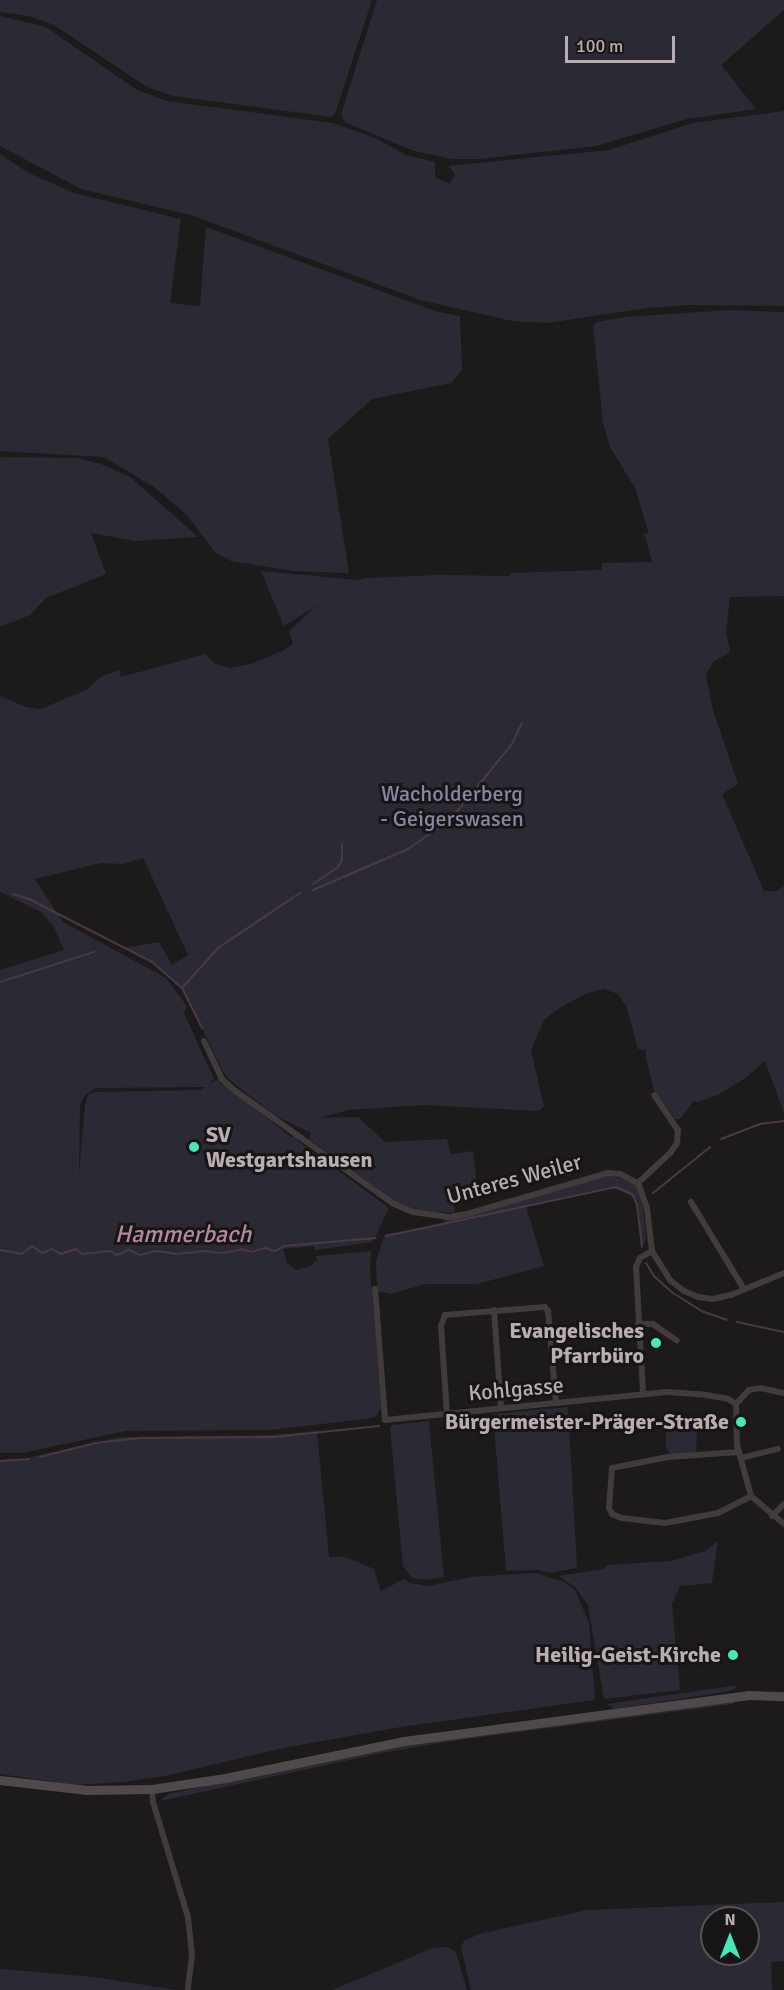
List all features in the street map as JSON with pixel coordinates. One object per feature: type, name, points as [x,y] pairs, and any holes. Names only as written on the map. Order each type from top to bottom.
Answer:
[{"type":"main road","points":[[0,1780],[86,1790],[152,1789],[225,1778],[404,1741],[749,1695],[784,1696]]},
{"type":"street","name":"Unteres Weiler","points":[[204,1041],[222,1078],[234,1090],[394,1204],[413,1212],[450,1217],[467,1214],[607,1173],[620,1174],[638,1183]]},
{"type":"street","points":[[654,1095],[678,1130],[677,1143],[672,1152],[638,1183],[647,1208],[652,1251],[670,1280],[698,1297],[713,1299],[784,1273]]},
{"type":"street","points":[[691,1202],[744,1289]]},
{"type":"street","points":[[644,1394],[636,1267],[640,1258],[652,1251]]},
{"type":"street","name":"Kohlgasse","points":[[375,1289],[385,1420],[667,1392],[706,1395],[728,1399],[736,1404]]},
{"type":"street","points":[[447,1414],[441,1319],[445,1315],[494,1310],[545,1307],[548,1311],[556,1403]]},
{"type":"street","points":[[494,1310],[501,1408]]},
{"type":"street","points":[[638,1324],[653,1324],[677,1341]]},
{"type":"street","points":[[784,1393],[760,1388],[749,1390],[736,1404],[740,1455],[752,1496],[772,1516],[784,1524]]},
{"type":"street","points":[[752,1496],[718,1513],[665,1523],[622,1518],[612,1514],[609,1508],[612,1467],[668,1457],[740,1455],[778,1449]]},
{"type":"street","points":[[772,1516],[784,1503]]},
{"type":"street","points":[[152,1789],[153,1802],[188,1917],[192,1955],[188,1990]]},
{"type":"green space","points":[[0,0],[372,0],[335,114],[331,117],[173,96],[147,87],[54,25],[29,16],[0,12]]},
{"type":"green space","points":[[377,0],[784,0],[784,10],[721,65],[756,109],[687,119],[596,146],[479,159],[452,159],[414,151],[345,122],[341,114]]},
{"type":"green space","points":[[0,16],[46,27],[137,90],[167,101],[333,123],[375,138],[406,155],[435,162],[435,177],[450,184],[455,174],[448,166],[609,150],[693,123],[784,111],[784,306],[690,305],[647,308],[547,323],[512,321],[420,300],[194,216],[81,189],[0,146]]},
{"type":"green space","points":[[0,154],[29,173],[74,193],[181,219],[170,303],[200,306],[206,227],[435,311],[460,316],[462,370],[451,383],[372,399],[328,439],[349,573],[293,571],[231,561],[216,553],[186,514],[154,487],[104,457],[0,451]]},
{"type":"green space","name":"Wacholderberg - Geigerswasen","points":[[729,310],[784,312],[784,596],[730,597],[726,631],[730,652],[713,662],[706,675],[712,707],[738,784],[722,794],[764,891],[776,891],[784,886],[784,1113],[765,1061],[744,1079],[718,1095],[698,1102],[694,1101],[680,1119],[675,1119],[654,1091],[646,1050],[638,1049],[627,1008],[618,994],[604,989],[585,994],[544,1020],[531,1050],[544,1106],[538,1111],[424,1105],[348,1110],[320,1118],[358,1117],[385,1142],[447,1139],[451,1154],[473,1151],[478,1194],[454,1203],[455,1213],[425,1212],[407,1207],[394,1201],[309,1139],[311,1133],[276,1116],[231,1081],[223,1072],[185,992],[156,964],[124,948],[159,942],[172,965],[188,955],[143,858],[123,864],[101,863],[35,879],[63,922],[166,978],[187,1006],[184,1013],[214,1079],[209,1084],[218,1079],[222,1085],[226,1085],[291,1137],[297,1136],[298,1141],[389,1208],[373,1242],[315,1250],[314,1246],[283,1249],[287,1263],[296,1270],[309,1267],[317,1260],[316,1256],[371,1251],[370,1268],[381,1408],[375,1417],[365,1419],[270,1430],[126,1431],[22,1453],[0,1453],[0,970],[64,950],[54,927],[41,912],[0,892],[0,696],[26,707],[41,709],[86,690],[102,676],[119,670],[121,677],[206,654],[214,663],[229,668],[251,664],[284,650],[293,644],[289,631],[317,605],[284,626],[261,571],[358,580],[439,575],[510,576],[510,573],[602,570],[602,563],[652,562],[644,533],[649,534],[635,488],[610,447],[603,422],[593,326],[597,322],[625,317]],"holes":[[[205,1087],[201,1090],[95,1092],[88,1095],[85,1105],[79,1175],[80,1104],[85,1095],[96,1088]]]},
{"type":"green space","points":[[0,457],[77,458],[101,464],[130,477],[198,537],[135,541],[91,533],[106,574],[46,598],[30,615],[0,627]]},
{"type":"green space","points":[[609,1175],[633,1182],[642,1194],[646,1238],[642,1246],[636,1204],[631,1195],[613,1188],[526,1206],[544,1266],[477,1284],[425,1284],[391,1294],[377,1291],[376,1261],[385,1234],[442,1225],[444,1220]]},
{"type":"green space","points":[[568,1407],[577,1568],[549,1573],[539,1570],[506,1571],[493,1414]]},
{"type":"green space","points":[[429,1421],[444,1577],[428,1580],[412,1578],[403,1566],[390,1428],[392,1425]]},
{"type":"green space","points":[[317,1431],[329,1557],[345,1557],[374,1569],[381,1591],[404,1579],[409,1583],[428,1586],[471,1577],[536,1573],[564,1582],[575,1590],[589,1623],[595,1700],[401,1727],[283,1748],[165,1776],[123,1782],[74,1785],[0,1774],[0,1460],[22,1459],[121,1437],[269,1435]]},
{"type":"green space","points":[[666,1431],[697,1431],[696,1452],[670,1455],[666,1447]]},
{"type":"green space","points":[[718,1541],[712,1583],[680,1586],[672,1604],[680,1690],[604,1699],[588,1605],[576,1588],[559,1576],[604,1569],[607,1565],[671,1561],[705,1551]]},
{"type":"green space","points":[[739,1685],[732,1690],[719,1693],[614,1709],[607,1704]]},
{"type":"green space","points":[[735,1701],[734,1704],[459,1740],[382,1753],[160,1801],[168,1794],[402,1744]]},
{"type":"green space","points":[[784,1902],[784,1961],[771,1962],[772,1990],[471,1990],[461,1947],[464,1941],[479,1934],[587,1910]]},
{"type":"green space","points":[[446,1947],[456,1952],[467,1990],[332,1990],[433,1948]]},
{"type":"green space","points":[[0,1969],[94,1977],[177,1990],[0,1990]]},
{"type":"waterway","points":[[313,890],[408,849],[451,819],[512,744],[522,723]]},
{"type":"waterway","points":[[313,884],[337,868],[342,860],[342,844]]},
{"type":"waterway","points":[[182,988],[218,948],[300,893]]},
{"type":"waterway","points":[[13,894],[29,899],[152,962],[182,988],[202,1028]]},
{"type":"waterway","points":[[0,982],[94,952]]},
{"type":"waterway","points":[[721,1139],[760,1124],[784,1121]]},
{"type":"waterway","points":[[653,1193],[710,1147]]},
{"type":"waterway","name":"Hammerbach","points":[[386,1236],[616,1187],[633,1195],[637,1205],[642,1247]]},
{"type":"waterway","name":"Hammerbach","points":[[0,1250],[22,1254],[32,1246],[42,1253],[52,1249],[61,1254],[76,1249],[82,1254],[110,1251],[117,1255],[129,1250],[140,1255],[156,1251],[177,1254],[205,1251],[222,1253],[242,1249],[251,1252],[265,1248],[275,1251],[284,1246],[376,1238]]},
{"type":"waterway","name":"Hammerbach","points":[[646,1263],[654,1276],[673,1293],[704,1312],[727,1320]]},
{"type":"waterway","name":"Hammerbach","points":[[737,1322],[784,1332]]},
{"type":"waterway","points":[[40,1457],[95,1443],[141,1438],[274,1437],[379,1426]]},
{"type":"waterway","points":[[0,1461],[29,1459]]},
{"type":"place","name":"SV Westgartshausen","points":[[194,1147]]},
{"type":"place","name":"Evangelisches Pfarrbüro","points":[[656,1343]]},
{"type":"place","name":"Bürgermeister-Präger-Straße","points":[[741,1422]]},
{"type":"place","name":"Heilig-Geist-Kirche","points":[[733,1655]]}]
